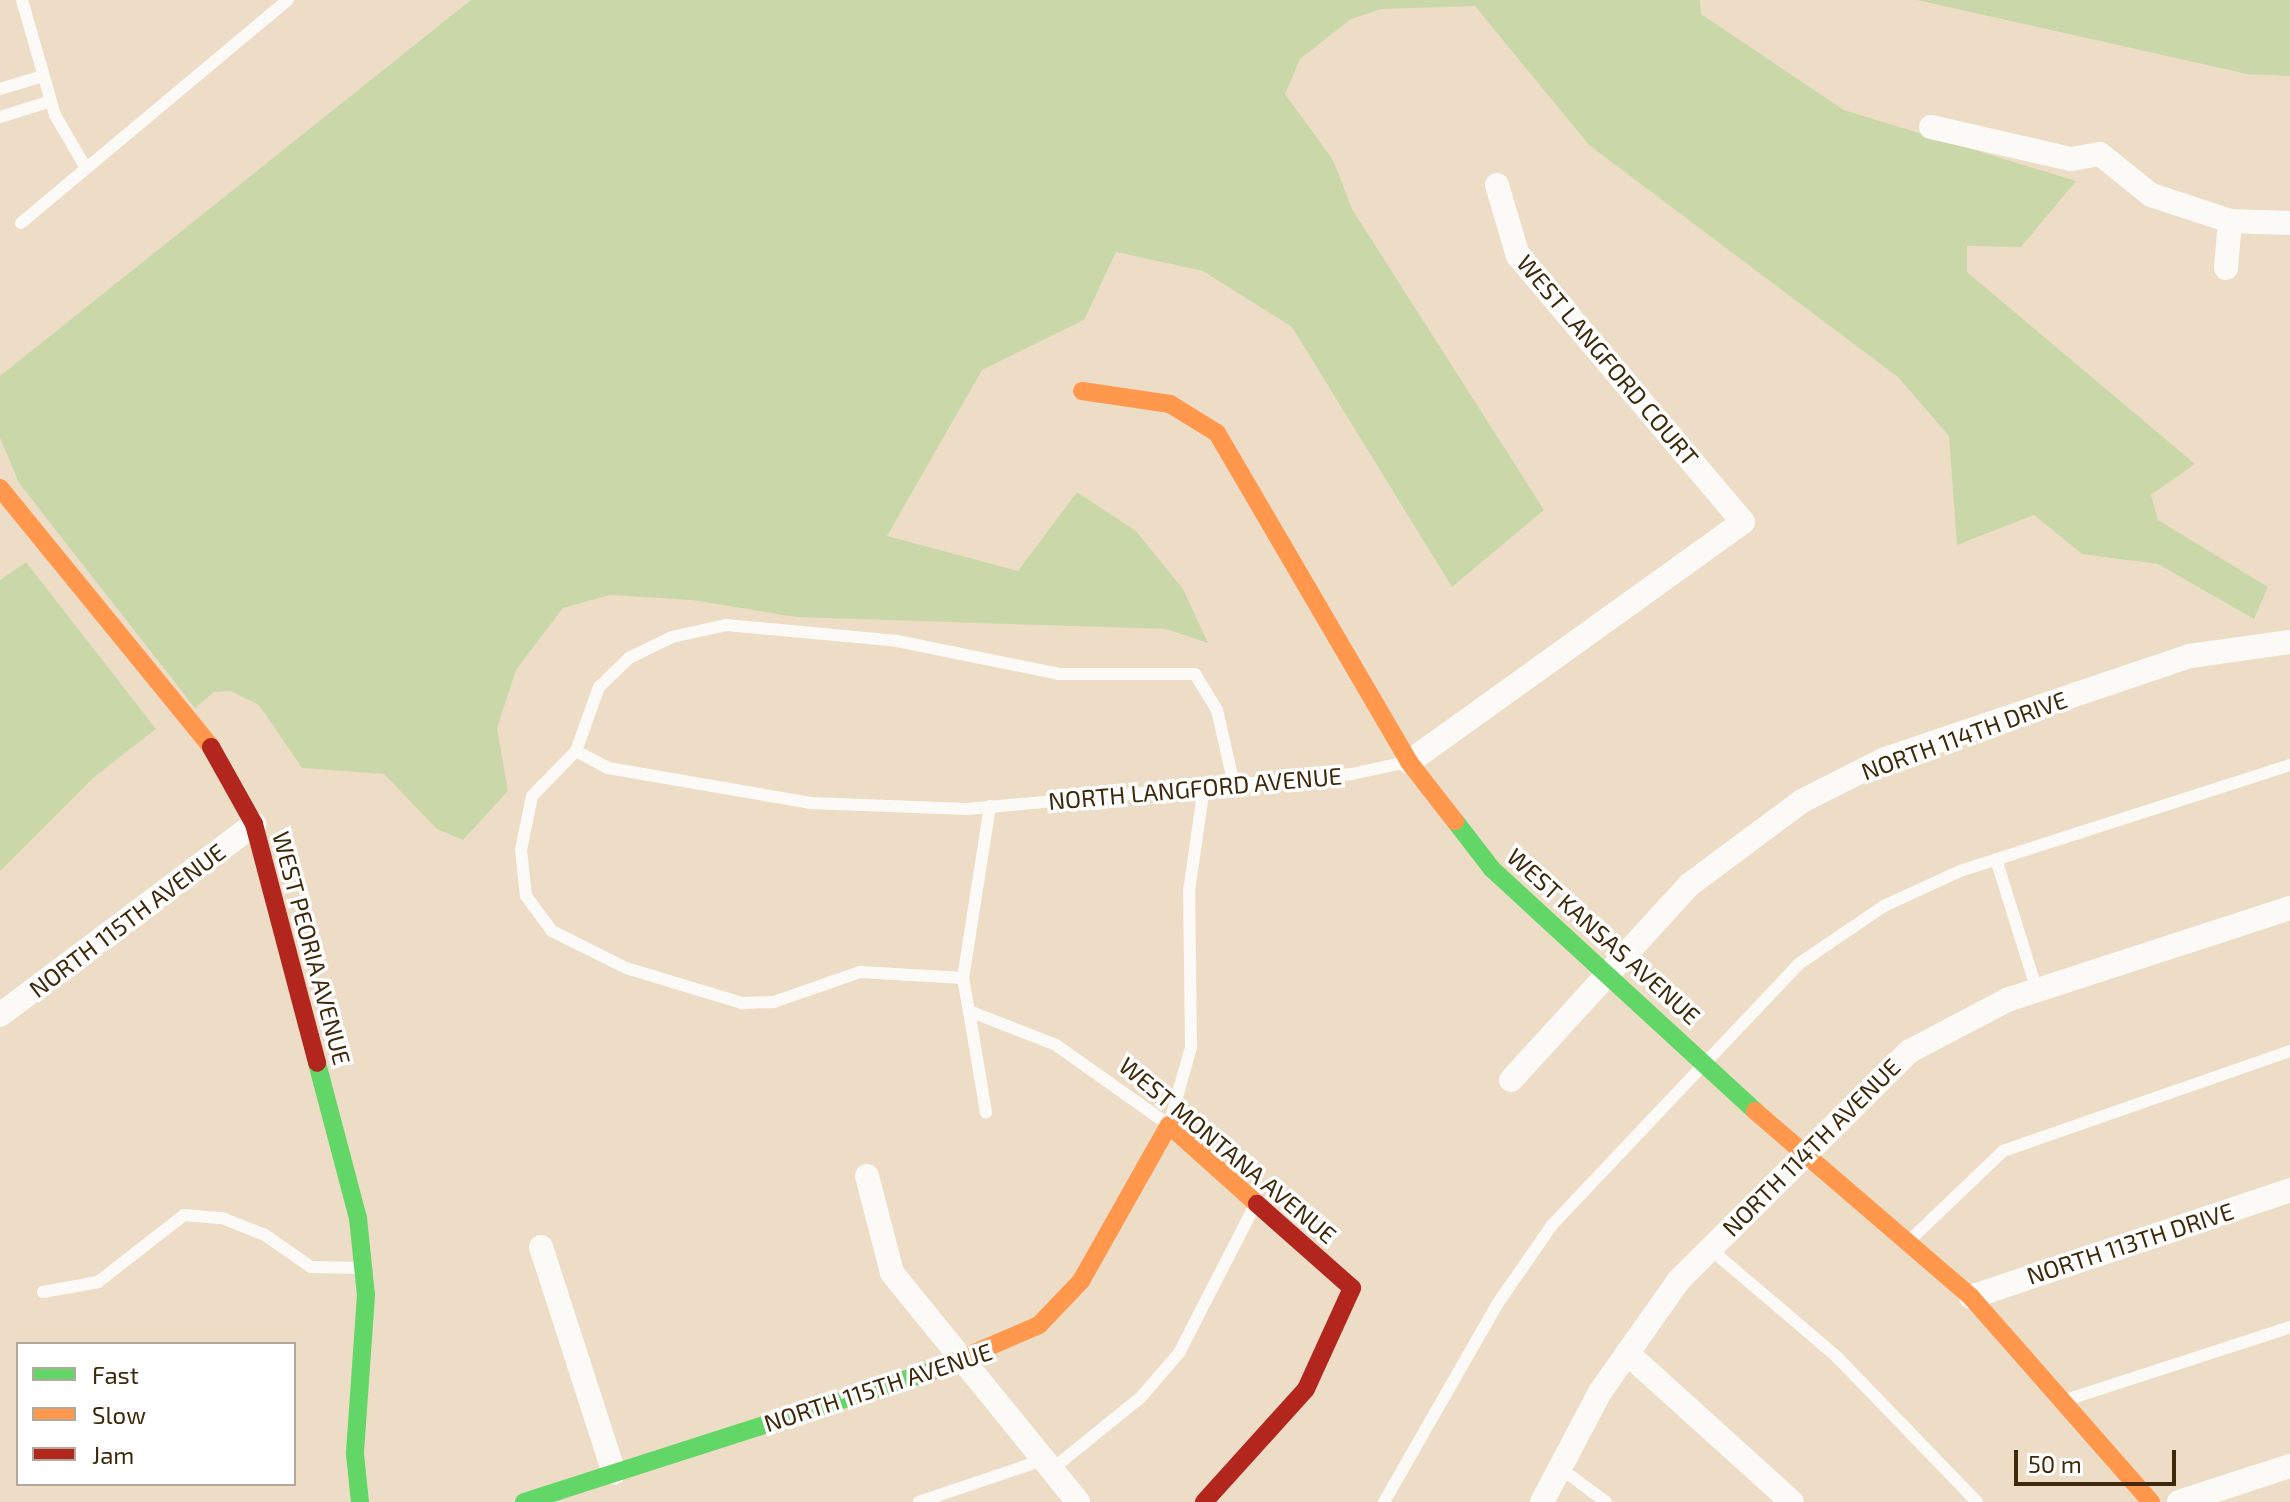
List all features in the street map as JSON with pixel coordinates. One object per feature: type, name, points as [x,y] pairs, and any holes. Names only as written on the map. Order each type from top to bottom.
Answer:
[{"type":"street","points":[[1931,127],[2071,159],[2100,154],[2151,195],[2230,221],[2290,223]]},
{"type":"street","name":"WEST LANGFORD COURT","points":[[1497,185],[1518,256],[1743,522]]},
{"type":"street","points":[[2226,268],[2230,221]]},
{"type":"street","name":"WEST KANSAS AVENUE","points":[[1082,391],[1170,404],[1217,433],[1409,762],[1492,869],[1704,1060],[1803,1155],[1971,1297],[2151,1502]]},
{"type":"street","name":"WEST PEORIA AVENUE","points":[[0,488],[211,747],[254,824],[348,1169],[363,1268],[355,1454],[360,1502]]},
{"type":"street","name":"NORTH LANGFORD AVENUE","points":[[1409,762],[1743,522]]},
{"type":"street","name":"NORTH 114TH DRIVE","points":[[1511,1080],[1605,970],[1726,854],[1871,766],[2190,656],[2290,642]]},
{"type":"street","name":"NORTH 115TH AVENUE","points":[[0,1015],[254,824]]},
{"type":"street","name":"NORTH 114TH AVENUE","points":[[1542,1502],[1627,1353],[1709,1248],[1910,1051],[1975,1013],[2290,908]]},
{"type":"street","name":"NORTH 115TH AVENUE","points":[[524,1502],[960,1362],[1039,1325],[1081,1281],[1169,1125]]},
{"type":"street","name":"WEST MONTANA AVENUE","points":[[1169,1125],[1352,1288],[1306,1389],[1204,1502]]},
{"type":"street","points":[[867,1176],[892,1273],[960,1362],[1078,1502]]},
{"type":"street","name":"NORTH 113TH DRIVE","points":[[1971,1297],[2290,1190]]},
{"type":"street","points":[[541,1247],[614,1473]]},
{"type":"street","points":[[1627,1353],[1792,1502]]},
{"type":"street","points":[[2179,1502],[2290,1466]]},
{"type":"lane","points":[[22,0],[51,101],[86,168]]},
{"type":"lane","points":[[21,223],[288,0]]},
{"type":"lane","points":[[0,89],[43,76]]},
{"type":"lane","points":[[0,117],[51,101]]},
{"type":"lane","points":[[963,978],[860,972],[774,1002],[742,1003],[626,968],[552,931],[526,896],[521,850],[532,796],[576,751],[599,687],[629,658],[698,629],[767,626],[814,637],[897,641],[1059,674],[1195,674],[1217,710],[1234,785]]},
{"type":"lane","name":"NORTH LANGFORD AVENUE","points":[[576,751],[608,768],[810,803],[990,806],[1234,785],[1409,762]]},
{"type":"lane","points":[[1384,1502],[1517,1273],[1772,987],[1835,936],[1917,889],[1996,859],[2290,765]]},
{"type":"lane","name":"NORTH 115TH AVENUE","points":[[1169,1125],[1191,1047],[1189,891],[1204,787]]},
{"type":"lane","points":[[986,1113],[963,978],[990,806]]},
{"type":"lane","points":[[1996,859],[2037,991]]},
{"type":"lane","name":"WEST MONTANA AVENUE","points":[[969,1011],[1056,1045],[1169,1125]]},
{"type":"lane","points":[[1908,1242],[2003,1151],[2290,1051]]},
{"type":"lane","points":[[919,1502],[1047,1465],[1141,1397],[1179,1353],[1256,1203]]},
{"type":"lane","points":[[43,1292],[98,1282],[184,1215],[222,1218],[265,1235],[311,1267],[363,1268]]},
{"type":"lane","points":[[1709,1248],[1836,1356],[1977,1502]]},
{"type":"lane","points":[[2063,1401],[2290,1327]]},
{"type":"lane","points":[[1560,1468],[1606,1502]]},
{"type":"green space","points":[[471,0],[1700,0],[1701,14],[1844,110],[2076,181],[2021,247],[1967,246],[1967,272],[2195,464],[2151,495],[2158,520],[2268,587],[2254,619],[2158,564],[2082,554],[2034,515],[1957,545],[1949,436],[1898,377],[1589,145],[1475,6],[1382,9],[1351,19],[1300,59],[1285,94],[1333,160],[1352,209],[1544,510],[1452,587],[1292,327],[1203,271],[1116,252],[1084,320],[982,370],[887,536],[1018,571],[1077,492],[1136,531],[1183,589],[1208,643],[1166,629],[796,617],[692,600],[610,595],[563,608],[516,670],[497,728],[508,791],[463,840],[437,829],[384,774],[302,768],[259,705],[231,691],[214,692],[195,708],[19,483],[0,438],[0,376]]},
{"type":"green space","points":[[1917,0],[2290,0],[2290,76],[2247,74]]},
{"type":"green space","points":[[26,562],[156,729],[94,777],[0,871],[0,580]]},
{"type":"traffic: fast","points":[[1455,821],[1492,869],[1755,1111]]},
{"type":"traffic: fast","points":[[317,1063],[358,1218],[366,1295],[355,1454],[360,1502]]},
{"type":"traffic: fast","points":[[524,1502],[935,1370]]},
{"type":"traffic: slow","points":[[1082,391],[1170,404],[1217,433],[1409,762],[1455,821]]},
{"type":"traffic: slow","points":[[0,488],[211,747]]},
{"type":"traffic: slow","points":[[1755,1111],[1971,1297],[2151,1502]]},
{"type":"traffic: slow","points":[[935,1370],[1039,1325],[1081,1281],[1169,1125],[1257,1204]]},
{"type":"traffic: jam","points":[[211,747],[254,824],[317,1063]]},
{"type":"traffic: jam","points":[[1204,1502],[1306,1389],[1352,1288],[1257,1204]]}]
